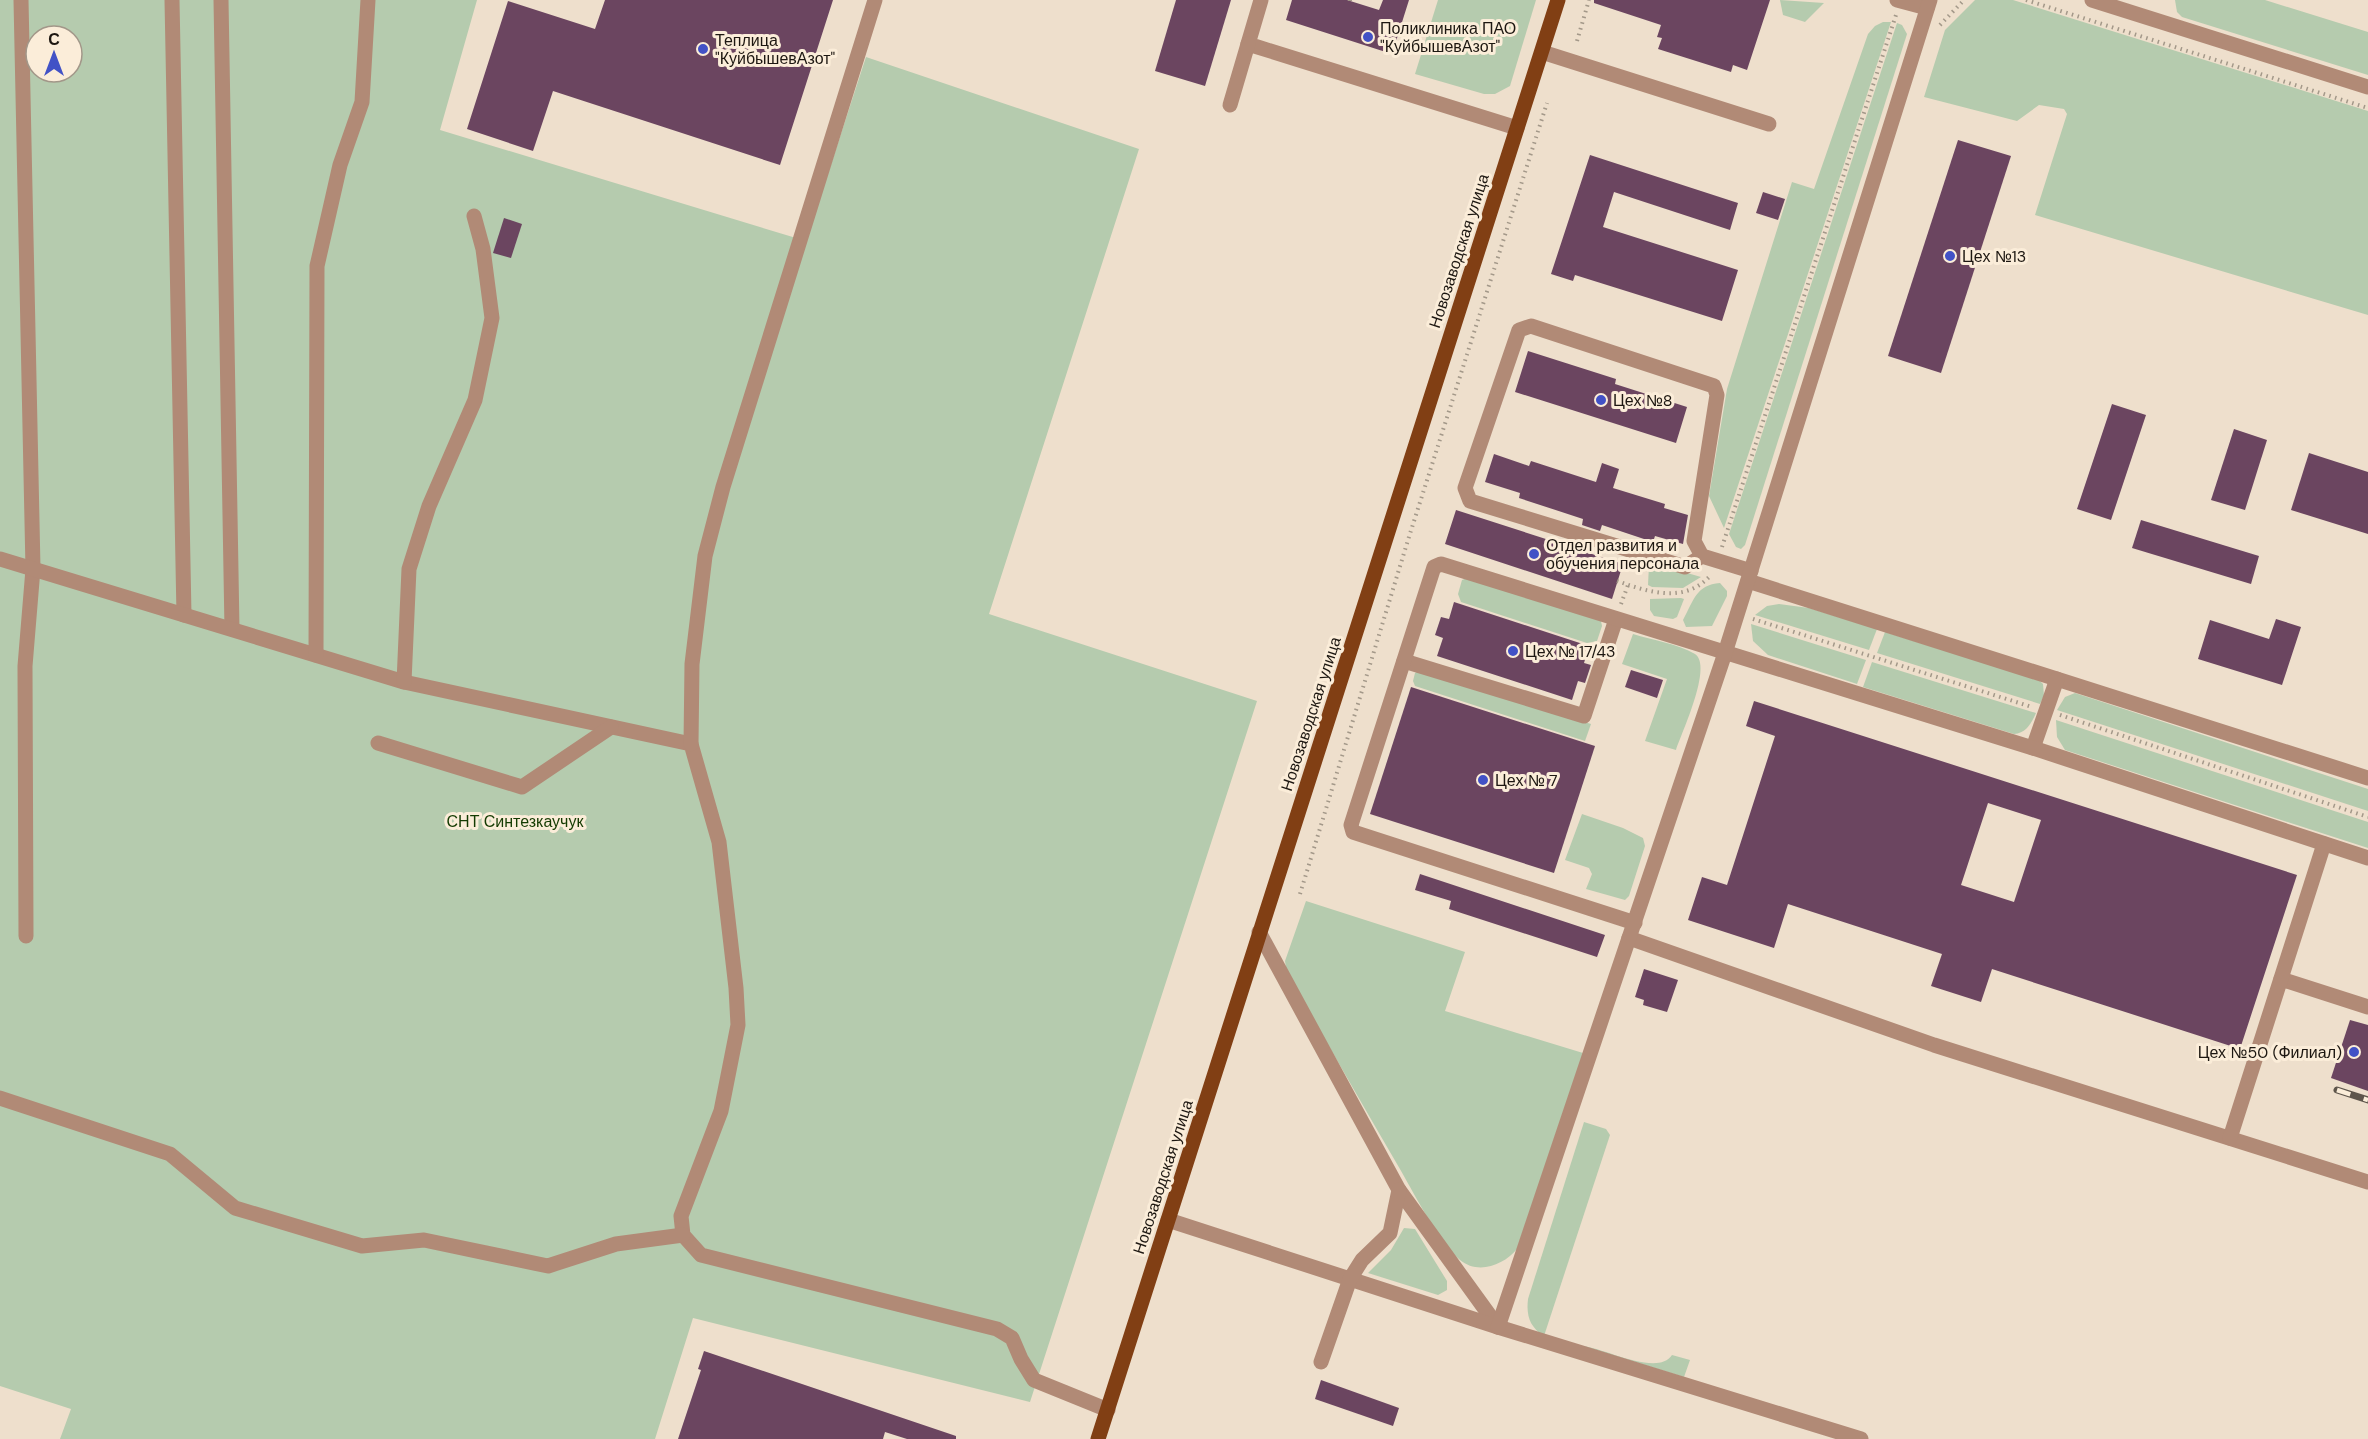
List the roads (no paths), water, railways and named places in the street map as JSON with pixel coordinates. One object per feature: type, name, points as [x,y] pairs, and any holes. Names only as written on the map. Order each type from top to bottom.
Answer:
[{"type":"main road","name":"Новозаводская улица","points":[[1098,1439],[1558,0]]},
{"type":"street","points":[[21,0],[33,569],[25,666],[26,936]]},
{"type":"street","points":[[172,0],[184,615]]},
{"type":"street","points":[[220,0],[232,629]]},
{"type":"street","points":[[316,655],[318,266],[340,165],[362,102],[368,0]]},
{"type":"street","points":[[875,0],[723,487],[705,556],[692,664],[691,744],[719,842],[736,988],[738,1025],[721,1111],[681,1216],[683,1235],[701,1255],[997,1329],[1012,1338],[1034,1380],[1108,1410]]},
{"type":"street","points":[[1230,105],[1261,0]]},
{"type":"street","points":[[1498,1327],[1725,653],[1928,4],[1899,0]]},
{"type":"street","points":[[2092,0],[2368,87]]},
{"type":"street","points":[[1248,44],[1517,128]]},
{"type":"street","points":[[1542,52],[1769,124]]},
{"type":"street","points":[[404,682],[409,569],[429,506],[475,400],[492,318],[483,249],[474,216]]},
{"type":"street","points":[[1710,558],[1685,567],[1470,501],[1465,488],[1519,330],[1531,326],[1714,386],[1717,395],[1694,541],[1710,558],[1749,576],[2057,679],[2368,778]]},
{"type":"street","points":[[0,560],[404,682],[691,744]]},
{"type":"street","points":[[1635,923],[1353,832],[1351,825],[1434,567],[1441,564],[2033,748],[2368,858]]},
{"type":"street","points":[[1404,661],[1584,716],[1616,619]]},
{"type":"street","points":[[2033,748],[2057,679]]},
{"type":"street","points":[[378,743],[522,787],[610,727]]},
{"type":"street","points":[[2230,1138],[2324,844]]},
{"type":"street","points":[[1259,932],[1399,1190],[1498,1327]]},
{"type":"street","points":[[1629,938],[1934,1045],[2368,1182]]},
{"type":"street","points":[[2281,979],[2368,1007]]},
{"type":"street","points":[[0,1098],[170,1154],[235,1208],[362,1246],[424,1239],[548,1266],[616,1244],[683,1235]]},
{"type":"street","points":[[1321,1362],[1350,1279],[1362,1260],[1390,1233],[1399,1190]]},
{"type":"street","points":[[1168,1220],[1498,1327],[1861,1439]]},
{"type":"railway","points":[[2337,1090],[2368,1100]]},
{"type":"place","name":"Поликлиника ПАО \"КуйбышевАзот\"","points":[[1368,37]]},
{"type":"place","name":"Теплица \"КуйбышевАзот\"","points":[[703,49]]},
{"type":"place","name":"Цех №13","points":[[1950,256]]},
{"type":"place","name":"Цех №8","points":[[1601,400]]},
{"type":"place","name":"Отдел развития и обучения персонала","points":[[1534,554]]},
{"type":"place","name":"Цех № 17/43","points":[[1513,651]]},
{"type":"place","name":"Цех № 7","points":[[1483,780]]},
{"type":"place","name":"Цех №50 (Филиал)","points":[[2354,1052]]},
{"type":"park label","name":"СНТ Синтезкаучук","points":[[515,821]]}]
